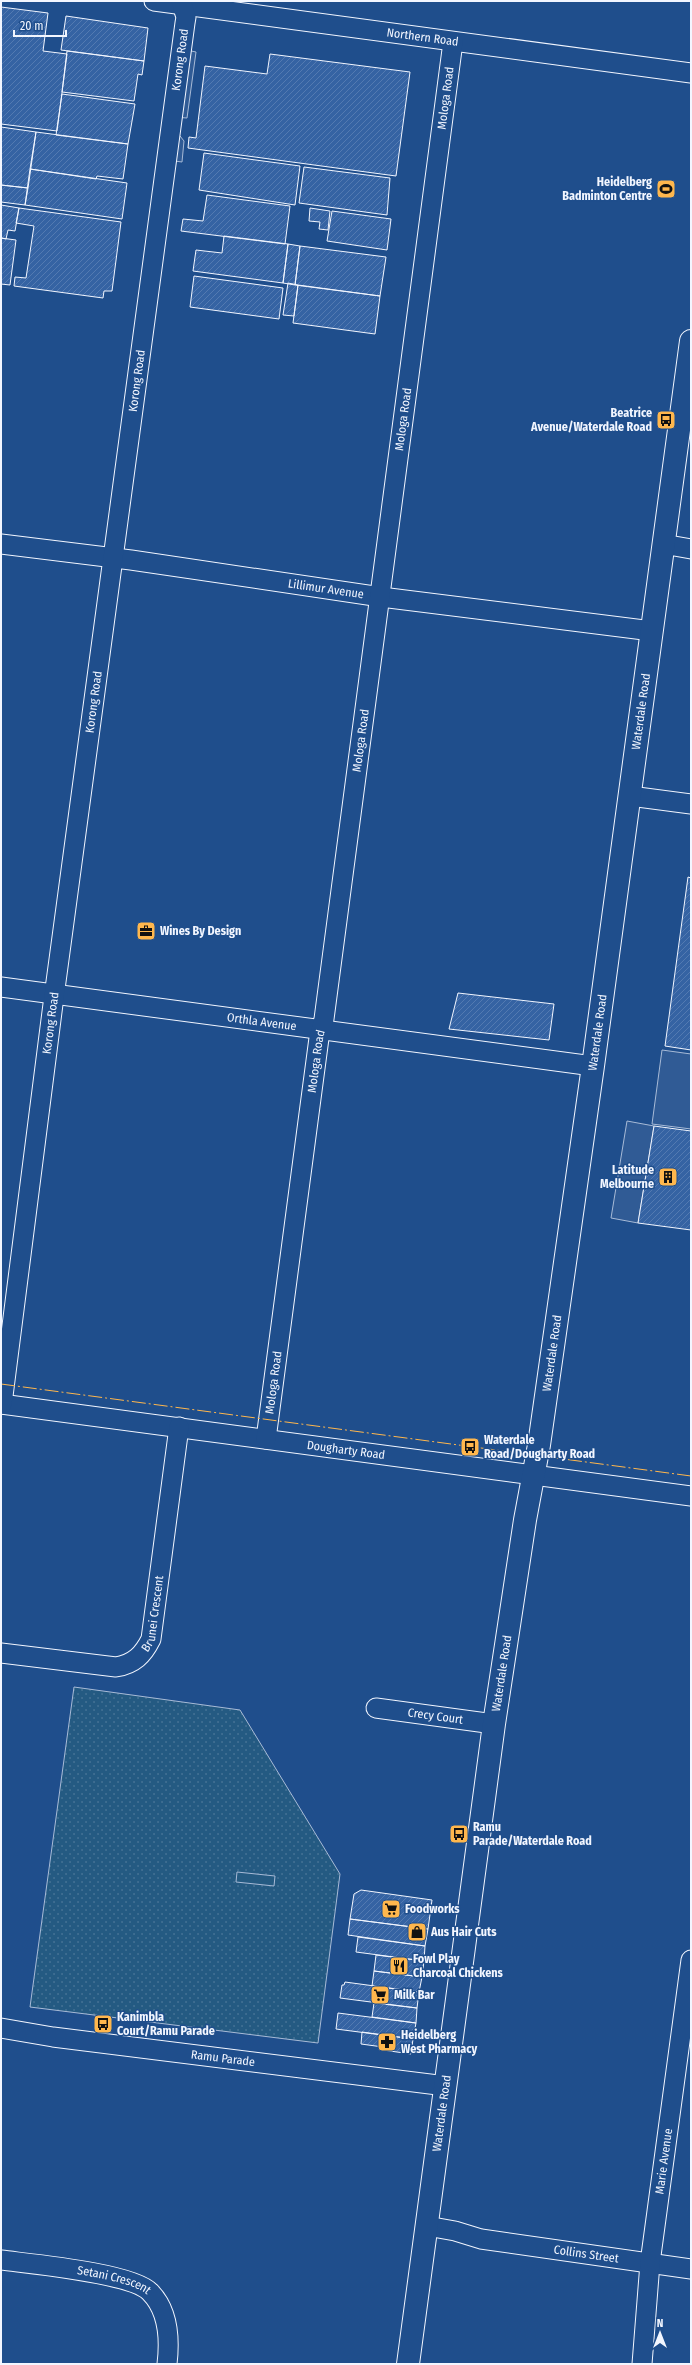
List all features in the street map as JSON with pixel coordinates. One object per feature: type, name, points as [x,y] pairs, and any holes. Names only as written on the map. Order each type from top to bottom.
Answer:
[{"type":"main road","name":"Waterdale Road","points":[[408,2364],[494,1724],[533,1474],[593,1066],[691,341]]},
{"type":"street","name":"Northern Road","points":[[154,1],[181,3],[453,42],[691,73]]},
{"type":"street","name":"Korong Road","points":[[2,1404],[55,995],[186,17],[181,3]]},
{"type":"street","name":"Mologa Road","points":[[266,1439],[381,597],[453,42]]},
{"type":"street","name":"Lillimur Avenue","points":[[1,544],[113,558],[381,597],[652,631]]},
{"type":"street","points":[[663,544],[691,549]]},
{"type":"street","points":[[630,796],[691,804]]},
{"type":"street","name":"Orthla Avenue","points":[[1,988],[593,1066]]},
{"type":"street","name":"Dougharty Road","points":[[2,1404],[691,1496]]},
{"type":"street","name":"Brunei Crescent","points":[[1,1653],[116,1666],[130,1663],[146,1650],[151,1639],[179,1427]]},
{"type":"street","name":"Crecy Court","points":[[376,1708],[494,1724]]},
{"type":"street","name":"Marie Avenue","points":[[642,2364],[650,2263],[691,1960]]},
{"type":"street","name":"Ramu Parade","points":[[1,2028],[53,2037],[446,2086]]},
{"type":"street","name":"Collins Street","points":[[426,2232],[455,2231],[481,2239],[691,2268]]},
{"type":"street","name":"Setani Crescent","points":[[1,2260],[117,2276],[150,2291],[166,2319],[168,2351],[167,2364]]},
{"type":"shaded area","points":[[182,49],[196,52],[187,118],[173,117]]},
{"type":"shaded area","points":[[170,135],[180,136],[184,141],[182,162],[167,160]]},
{"type":"shaded area","points":[[662,1050],[691,1054],[691,1129],[652,1124]]},
{"type":"shaded area","points":[[627,1121],[654,1126],[638,1223],[611,1218]]},
{"type":"shaded area","points":[[74,1687],[240,1710],[340,1874],[318,2043],[30,2007]]},
{"type":"shaded area","points":[[237,1872],[275,1876],[274,1886],[236,1882]]},
{"type":"building","points":[[1,7],[48,13],[43,51],[67,54],[57,131],[1,124]]},
{"type":"building","points":[[66,16],[148,28],[144,61],[61,50]]},
{"type":"building","points":[[67,51],[144,61],[142,75],[138,74],[134,101],[62,92]]},
{"type":"building","points":[[270,54],[410,72],[396,176],[188,148],[189,137],[196,138],[205,66],[267,74]]},
{"type":"building","points":[[62,94],[135,104],[128,144],[56,135]]},
{"type":"building","points":[[1,127],[36,132],[28,188],[1,185]]},
{"type":"building","points":[[36,132],[128,144],[123,179],[97,176],[96,179],[30,169]]},
{"type":"building","points":[[204,153],[300,166],[295,205],[199,190]]},
{"type":"building","points":[[304,167],[390,178],[387,215],[299,203]]},
{"type":"building","points":[[30,169],[127,183],[122,219],[25,205]]},
{"type":"building","points":[[1,185],[28,188],[25,205],[1,202]]},
{"type":"building","points":[[207,195],[290,206],[285,244],[181,231],[183,219],[203,221]]},
{"type":"building","points":[[1,205],[19,208],[15,231],[8,230],[6,239],[1,238]]},
{"type":"building","points":[[19,208],[121,222],[112,291],[104,291],[103,298],[14,286],[15,277],[26,278],[34,226],[16,223]]},
{"type":"building","points":[[310,208],[330,211],[328,230],[319,229],[320,222],[309,221]]},
{"type":"building","points":[[332,211],[391,219],[387,250],[327,241]]},
{"type":"building","points":[[224,236],[288,244],[283,283],[193,271],[196,250],[222,253]]},
{"type":"building","points":[[1,238],[16,240],[10,285],[1,284]]},
{"type":"building","points":[[288,244],[300,246],[295,285],[283,283]]},
{"type":"building","points":[[300,246],[386,257],[380,296],[295,285]]},
{"type":"building","points":[[194,276],[283,288],[279,319],[190,307]]},
{"type":"building","points":[[288,283],[298,285],[294,316],[283,315]]},
{"type":"building","points":[[298,285],[380,296],[375,334],[293,323]]},
{"type":"building","points":[[688,877],[691,878],[691,1050],[665,1046]]},
{"type":"building","points":[[458,993],[554,1004],[549,1040],[449,1029]]},
{"type":"building","name":"Latitude Melbourne","points":[[654,1126],[691,1131],[691,1230],[638,1223]]},
{"type":"building","name":"Foodworks","points":[[361,1890],[432,1900],[428,1929],[350,1919],[354,1894]]},
{"type":"building","points":[[350,1919],[428,1929],[425,1946],[348,1935]]},
{"type":"building","points":[[358,1937],[425,1946],[424,1961],[356,1952]]},
{"type":"building","name":"Fowl Play Charcoal Chickens","points":[[376,1955],[424,1961],[422,1977],[374,1971]]},
{"type":"building","points":[[374,1971],[422,1977],[419,1992],[372,1986]]},
{"type":"building","name":"Milk Bar","points":[[345,1982],[419,1992],[417,2008],[340,1998],[342,1985],[344,1985]]},
{"type":"building","points":[[374,2003],[417,2008],[416,2023],[372,2017]]},
{"type":"building","points":[[338,2013],[416,2023],[413,2039],[336,2029]]},
{"type":"building","name":"Heidelberg West Pharmacy","points":[[362,2032],[413,2039],[411,2054],[383,2050],[383,2047],[361,2044]]},
{"type":"power","points":[[1,1384],[691,1476]]},
{"type":"place","name":"Heidelberg Badminton Centre","points":[[666,189]]},
{"type":"place","name":"Beatrice Avenue/Waterdale Road","points":[[666,420]]},
{"type":"place","name":"Wines By Design","points":[[146,931]]},
{"type":"place","name":"Latitude Melbourne","points":[[668,1177]]},
{"type":"place","name":"Waterdale Road/Dougharty Road","points":[[470,1447]]},
{"type":"place","name":"Ramu Parade/Waterdale Road","points":[[459,1834]]},
{"type":"place","name":"Foodworks","points":[[391,1909]]},
{"type":"place","name":"Aus Hair Cuts","points":[[417,1932]]},
{"type":"place","name":"Fowl Play Charcoal Chickens","points":[[399,1966]]},
{"type":"place","name":"Milk Bar","points":[[380,1995]]},
{"type":"place","name":"Kanimbla Court/Ramu Parade","points":[[103,2024]]},
{"type":"place","name":"Heidelberg West Pharmacy","points":[[387,2042]]}]
